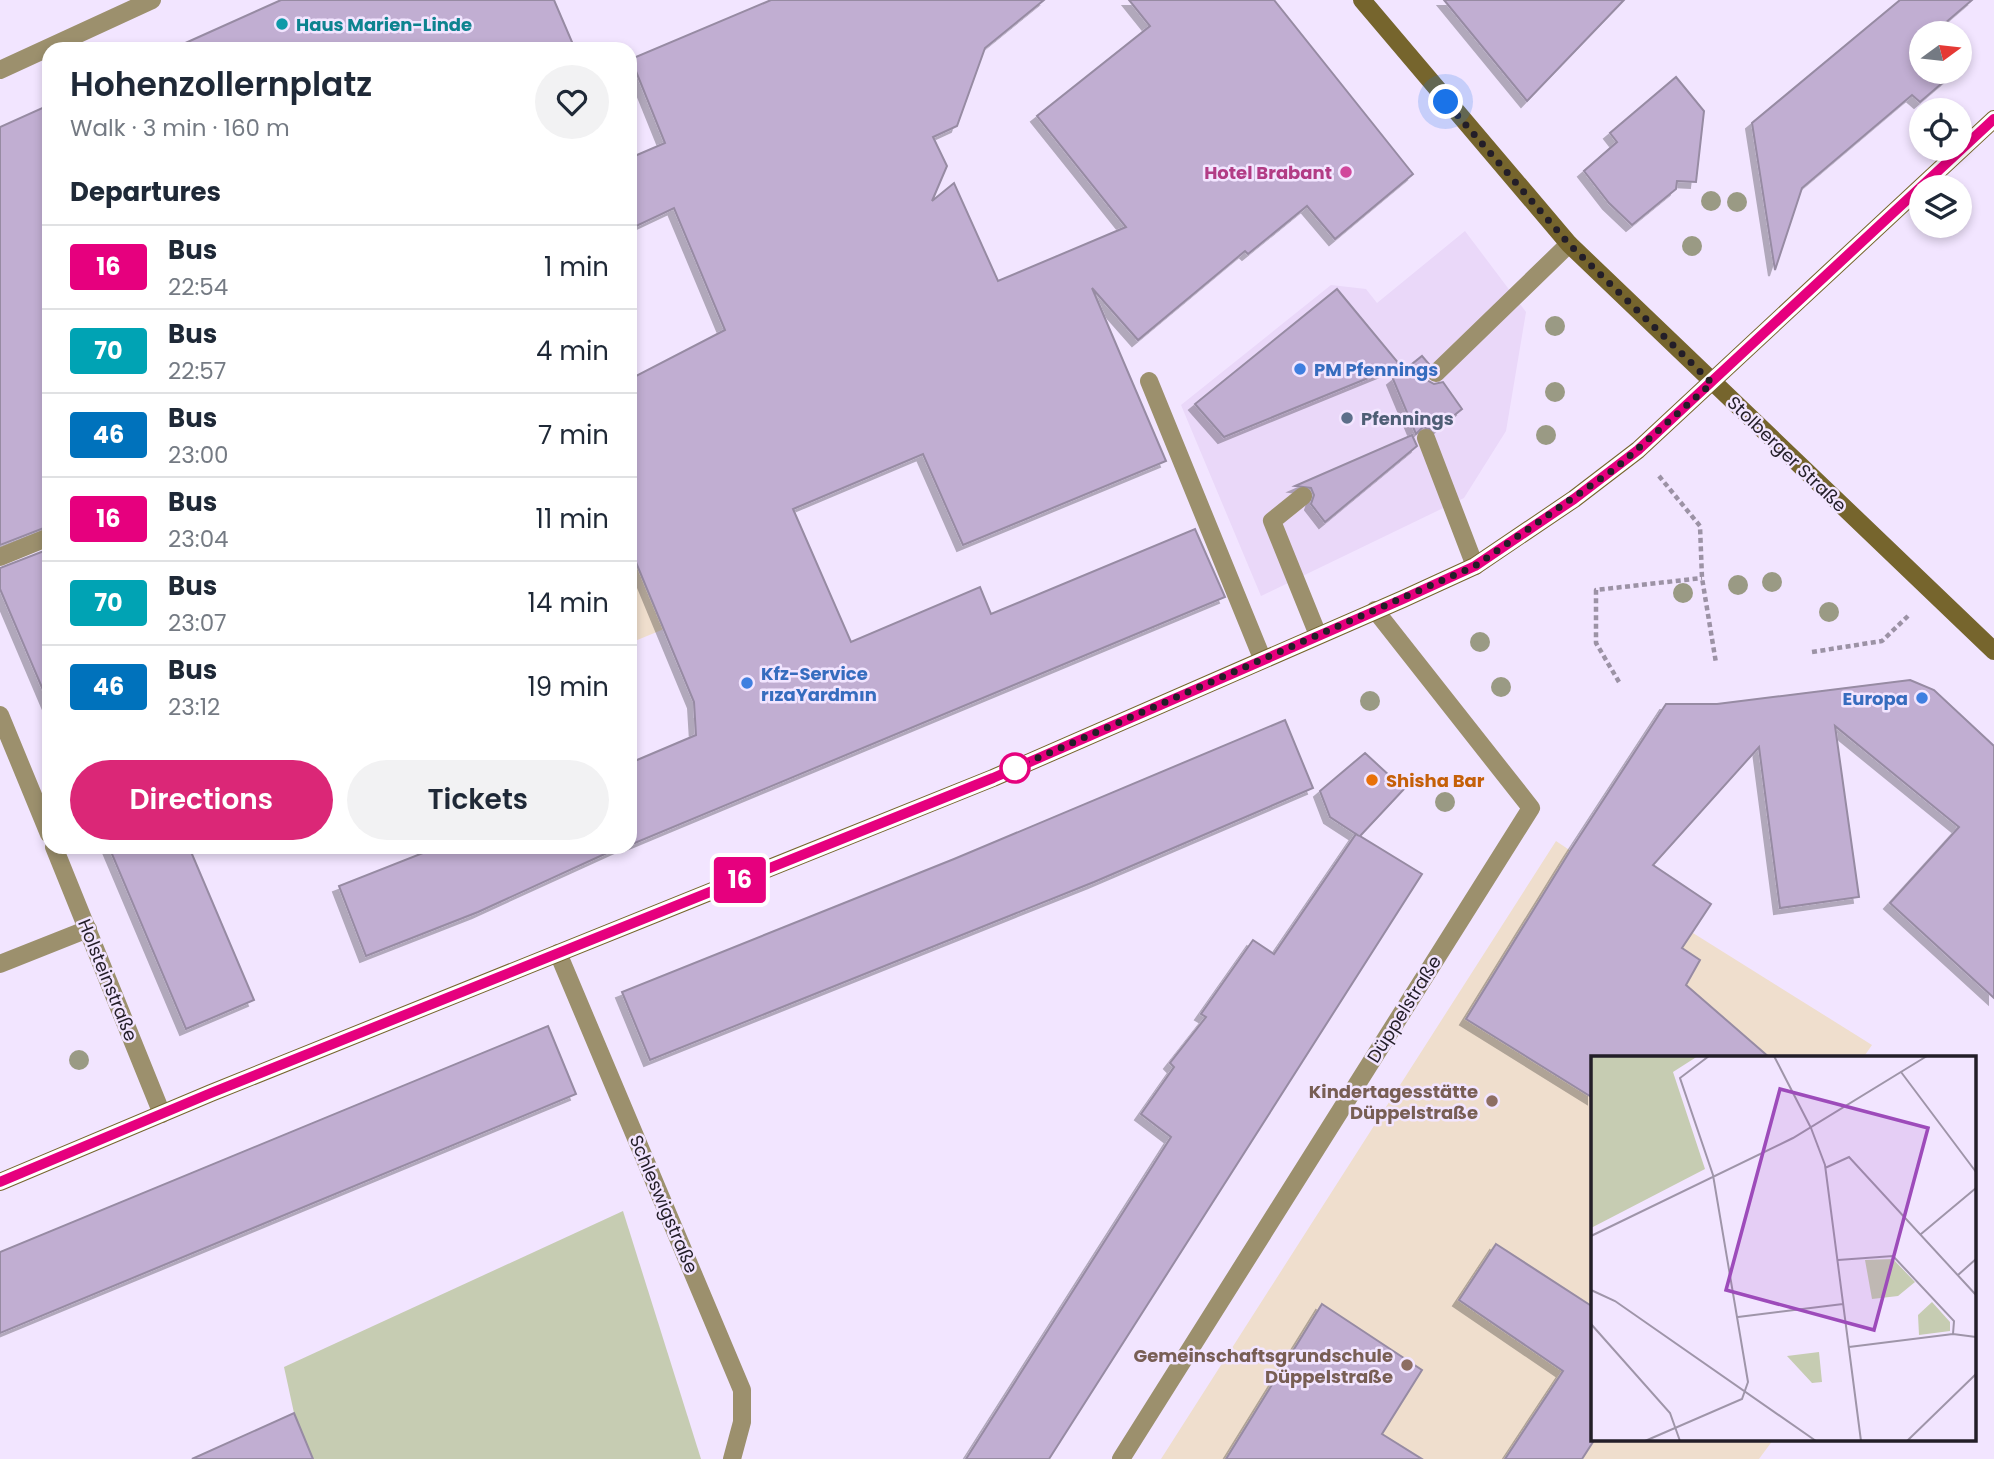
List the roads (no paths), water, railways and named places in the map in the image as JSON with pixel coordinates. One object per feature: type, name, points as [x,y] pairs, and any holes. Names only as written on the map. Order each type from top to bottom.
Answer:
[{"type":"street","points":[[61,42],[152,0]]},
{"type":"street","name":"Stolberger Straße","points":[[1363,0],[1569,244],[1994,651]]},
{"type":"street","points":[[0,70],[42,51]]},
{"type":"street","points":[[0,1182],[993,778],[1475,566],[1574,499],[1638,450],[1994,119]]},
{"type":"street","points":[[1436,373],[1569,244]]},
{"type":"street","points":[[1149,381],[1262,658]]},
{"type":"street","points":[[1426,438],[1475,566]]},
{"type":"street","points":[[1304,496],[1272,521],[1318,635]]},
{"type":"street","points":[[0,557],[42,540]]},
{"type":"street","name":"Düppelstraße","points":[[1121,1459],[1531,808],[1376,610]]},
{"type":"street","points":[[0,715],[42,817]]},
{"type":"street","name":"Holsteinstraße","points":[[57,854],[162,1114]]},
{"type":"street","points":[[0,964],[88,929]]},
{"type":"street","name":"Schleswigstraße","points":[[558,953],[742,1390],[742,1422],[732,1459]]},
{"type":"place","name":"Haus Marien-Linde","points":[[282,24]]},
{"type":"place","name":"Hotel Brabant","points":[[1346,172]]},
{"type":"place","name":"PM Pfennings","points":[[1300,369]]},
{"type":"place","name":"Pfennings","points":[[1347,418]]},
{"type":"place","name":"Kfz-Service rızaYardmın","points":[[747,683]]},
{"type":"place","name":"Europa","points":[[1922,698]]},
{"type":"place","name":"Shisha Bar","points":[[1372,780]]},
{"type":"place","name":"Kindertagesstätte Düppelstraße","points":[[1492,1101]]},
{"type":"place","name":"Gemeinschaftsgrundschule Düppelstraße","points":[[1407,1365]]}]
